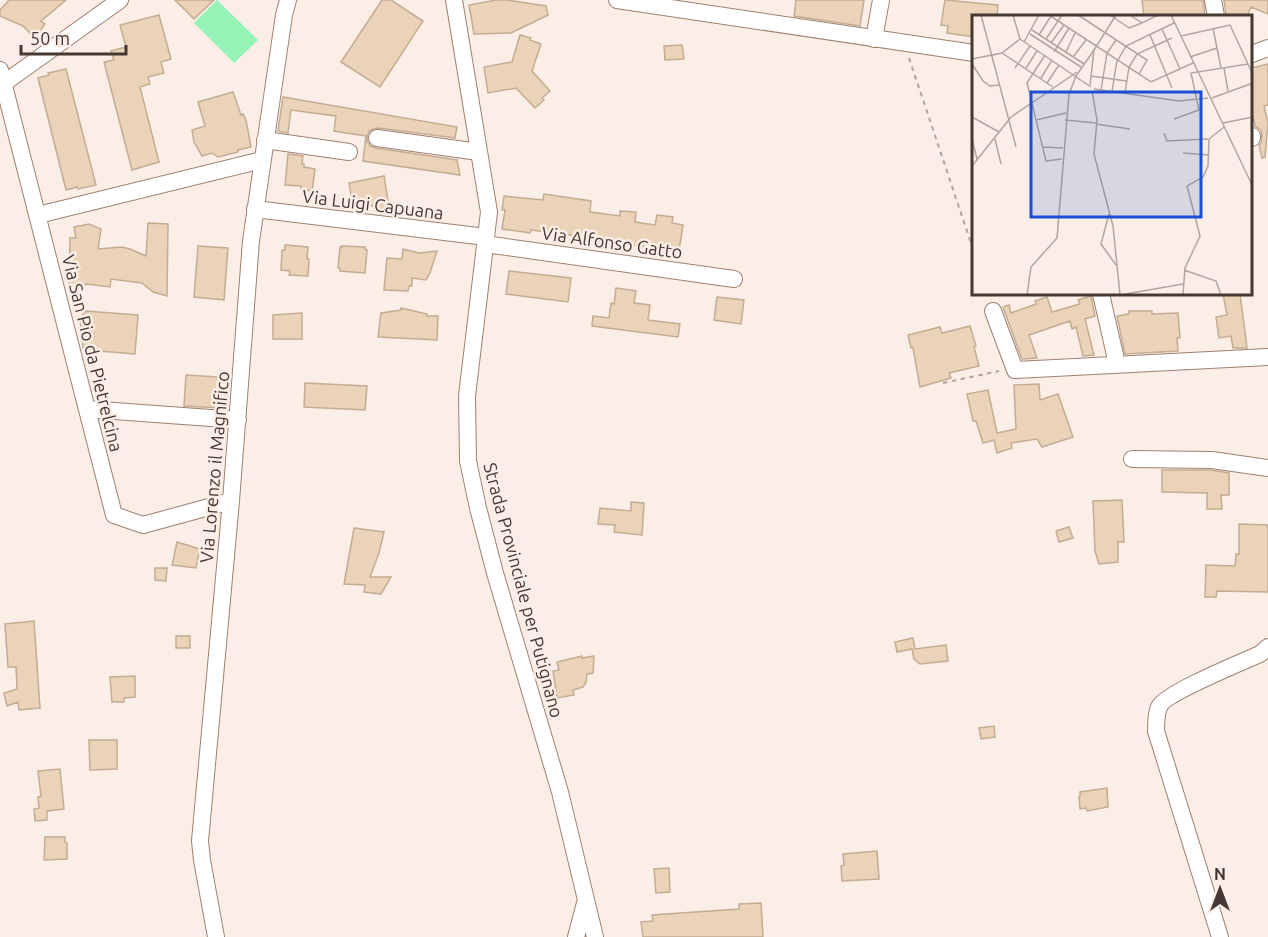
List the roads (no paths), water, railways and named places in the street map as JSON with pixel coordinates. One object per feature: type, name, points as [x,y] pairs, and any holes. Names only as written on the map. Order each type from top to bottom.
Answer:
[{"type":"street","points":[[1,80],[120,0]]},
{"type":"street","name":"Via Lorenzo il Magnifico","points":[[216,937],[200,841],[238,420],[251,241],[288,0]]},
{"type":"street","name":"Strada Provinciale per Putignano","points":[[454,0],[489,212],[467,396],[468,461],[495,573],[560,792],[595,937]]},
{"type":"street","points":[[617,0],[698,6],[874,39],[972,53]]},
{"type":"street","points":[[874,39],[881,0]]},
{"type":"street","points":[[1213,0],[1216,15]]},
{"type":"street","points":[[1253,54],[1268,48]]},
{"type":"street","points":[[1253,55],[1268,54]]},
{"type":"street","name":"Via San Pio da Pietrelcina","points":[[1,80],[7,94],[114,515],[143,525],[231,501]]},
{"type":"street","points":[[377,138],[479,152]]},
{"type":"street","points":[[265,140],[349,152]]},
{"type":"street","points":[[38,215],[262,160]]},
{"type":"street","name":"Via Luigi Capuana","points":[[255,209],[485,240]]},
{"type":"street","name":"Via Alfonso Gatto","points":[[485,240],[734,279]]},
{"type":"street","points":[[1101,296],[1115,355],[1114,364]]},
{"type":"street","points":[[993,310],[1015,370],[1268,357]]},
{"type":"street","points":[[87,409],[238,420]]},
{"type":"street","points":[[1132,459],[1212,460],[1268,468]]},
{"type":"street","points":[[1220,937],[1156,731],[1156,718],[1159,705],[1173,694],[1260,654],[1268,647]]},
{"type":"street","points":[[576,937],[586,899]]}]
